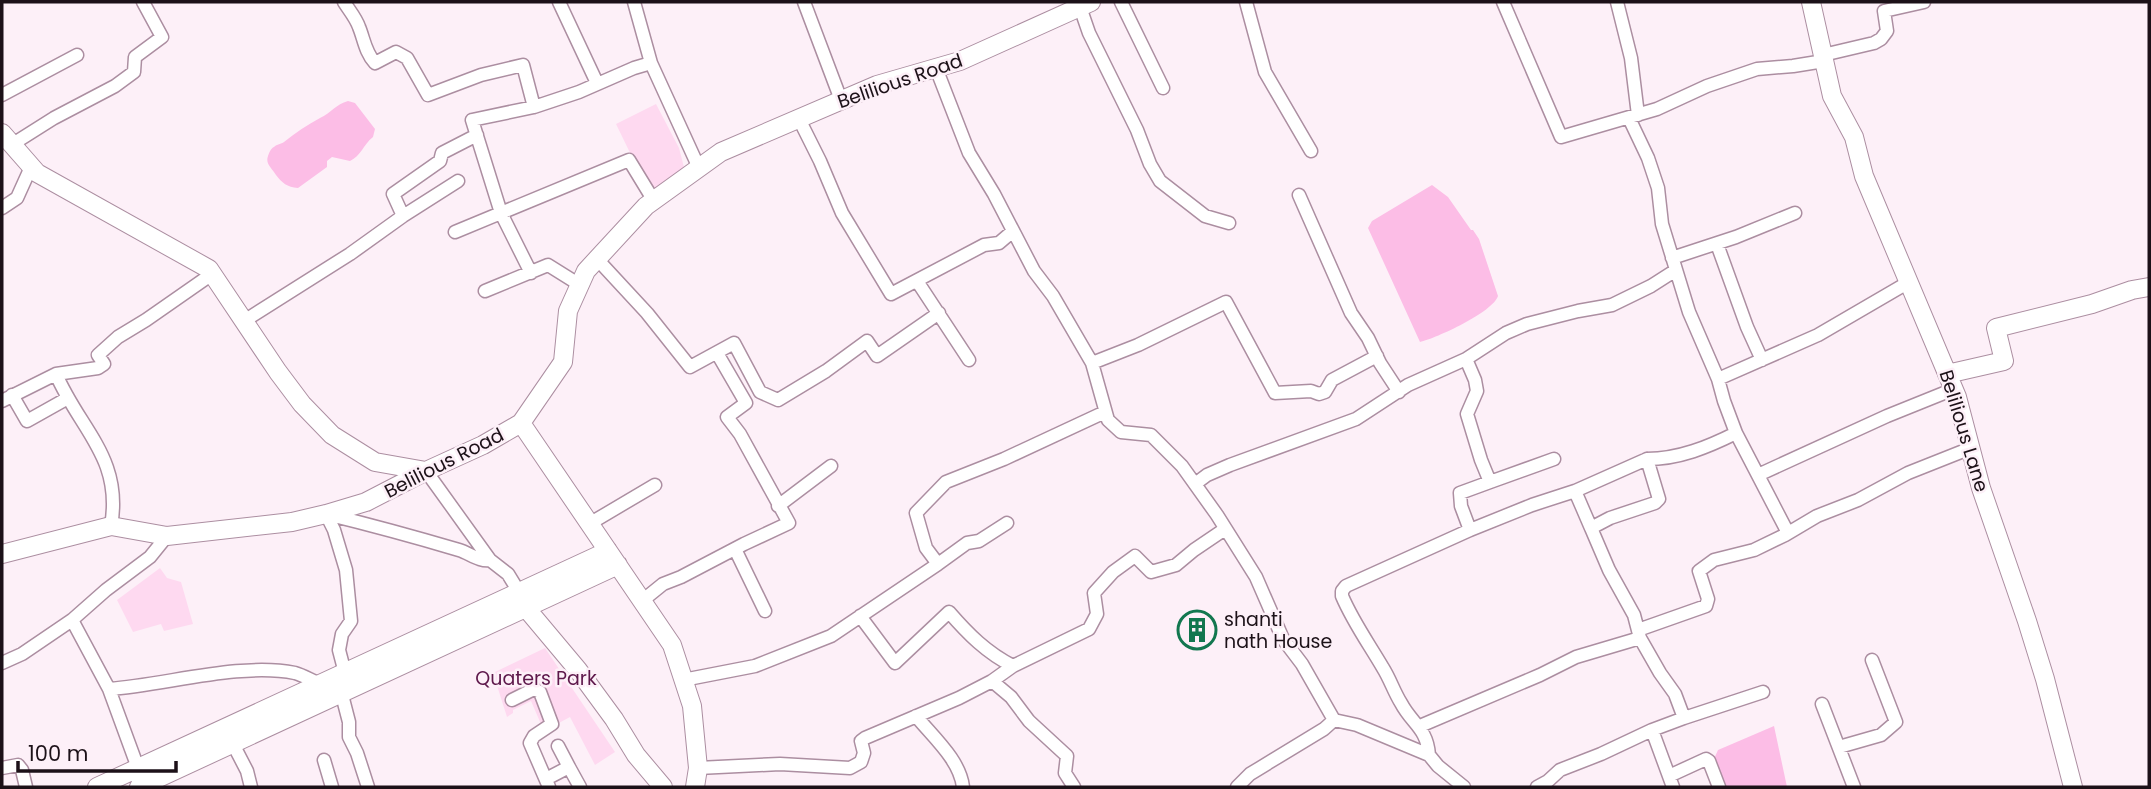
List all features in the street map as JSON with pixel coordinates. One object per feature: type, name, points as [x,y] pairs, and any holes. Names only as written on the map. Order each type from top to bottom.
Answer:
[{"type":"street","points":[[5,140],[16,142],[54,118],[115,86],[134,72],[135,57],[162,37],[143,2]]},
{"type":"street","points":[[344,2],[360,28],[360,36],[370,58],[375,63],[396,52],[407,58],[428,95],[481,75],[523,65],[534,107]]},
{"type":"street","points":[[559,2],[597,83]]},
{"type":"street","points":[[634,2],[651,63],[699,168]]},
{"type":"street","points":[[804,2],[841,100]]},
{"type":"street","points":[[1121,2],[1163,88]]},
{"type":"street","points":[[1246,2],[1265,72],[1311,151]]},
{"type":"street","points":[[1503,2],[1561,137],[1634,116],[1757,69],[1793,66],[1874,43],[1887,31],[1884,11],[1924,2]]},
{"type":"street","points":[[1617,2],[1631,58],[1634,116],[1658,188],[1662,224],[1689,312],[1718,379],[1736,433],[1788,533]]},
{"type":"street","name":"Belilious Lane","points":[[1811,2],[1832,96],[1854,137],[1864,176],[1951,381],[1981,488],[2027,621],[2073,787]]},
{"type":"street","points":[[1085,4],[1089,33],[1160,181],[1205,216],[1229,223]]},
{"type":"street","name":"Belilious Road","points":[[2,554],[111,526],[167,536],[292,522],[366,502],[484,445],[521,424],[563,362],[568,311],[586,271],[646,206],[721,152],[877,85],[960,61],[1085,4]]},
{"type":"street","points":[[2,95],[76,55]]},
{"type":"street","points":[[531,272],[501,213],[472,120],[534,107],[651,63]]},
{"type":"street","points":[[936,68],[969,153],[1034,271],[1053,296],[1092,363],[1108,421],[1121,432],[1151,435],[1182,466],[1256,577],[1283,639],[1302,664],[1334,720],[1357,725],[1429,755],[1464,787]]},
{"type":"street","points":[[799,119],[842,213],[891,294],[984,245],[999,243],[1013,231]]},
{"type":"street","points":[[403,216],[393,194],[440,161],[442,153],[477,135]]},
{"type":"street","points":[[5,140],[37,173],[209,269],[302,404],[332,435],[375,462],[426,471],[490,560],[508,574],[523,600],[614,719],[636,755],[663,787]]},
{"type":"street","points":[[455,232],[629,160],[654,201]]},
{"type":"street","points":[[2,208],[17,198],[31,167]]},
{"type":"street","points":[[243,321],[350,254],[458,181]]},
{"type":"street","points":[[1299,195],[1345,301],[1399,392]]},
{"type":"street","points":[[1195,484],[1230,466],[1356,419],[1408,385],[1466,359],[1506,333],[1527,324],[1578,311],[1612,306],[1651,286],[1674,264],[1795,213]]},
{"type":"street","points":[[1717,244],[1762,360]]},
{"type":"street","points":[[597,259],[690,367],[734,343],[760,392],[778,400],[867,341],[877,356],[939,313]]},
{"type":"street","points":[[485,291],[548,265],[580,285]]},
{"type":"street","points":[[68,398],[27,421],[7,398],[56,374],[98,368],[104,364],[99,355],[118,337],[212,274]]},
{"type":"street","points":[[917,281],[969,360]]},
{"type":"street","points":[[1718,379],[1818,335],[1909,282]]},
{"type":"street","points":[[1758,475],[1887,416],[1951,381],[2004,361],[1996,328],[2149,287]]},
{"type":"street","points":[[1092,363],[1138,345],[1226,302],[1275,393],[1325,392],[1332,380],[1377,356]]},
{"type":"street","points":[[642,601],[663,584],[789,523],[740,434],[727,417],[746,403],[717,353]]},
{"type":"street","points":[[1466,359],[1477,391],[1467,414],[1490,482]]},
{"type":"street","points":[[56,374],[98,445],[112,482],[114,507],[111,526]]},
{"type":"street","points":[[938,564],[926,548],[916,513],[946,482],[1105,412]]},
{"type":"street","points":[[521,424],[672,645],[692,706],[698,768],[695,787]]},
{"type":"street","points":[[1429,755],[1428,742],[1420,726],[1402,706],[1383,668],[1349,613],[1342,596],[1346,586],[1470,530],[1575,491],[1647,459],[1664,459],[1706,448],[1736,433]]},
{"type":"street","points":[[1420,726],[1576,657],[1706,606],[1708,599],[1699,573],[1714,560],[1754,550],[1817,516],[1858,500],[1908,473],[1971,449]]},
{"type":"street","points":[[1470,530],[1461,506],[1460,493],[1554,459]]},
{"type":"street","points":[[1591,528],[1655,503],[1659,499],[1647,459]]},
{"type":"street","points":[[778,506],[831,466]]},
{"type":"street","points":[[589,524],[655,485]]},
{"type":"street","points":[[1575,491],[1609,570],[1634,615],[1639,634],[1675,694],[1684,718]]},
{"type":"street","points":[[326,514],[429,541],[485,561],[490,560]]},
{"type":"street","points":[[326,514],[334,530],[346,570],[351,621],[342,635],[339,650],[345,673],[342,695],[349,722],[349,737],[357,753],[367,787]]},
{"type":"street","points":[[683,680],[755,666],[831,636],[967,543],[979,541],[1007,523]]},
{"type":"street","points":[[698,768],[780,764],[850,768],[861,762],[864,753],[861,741],[992,681],[1013,666],[1089,629],[1097,614],[1094,593],[1113,572],[1135,555],[1151,572],[1176,565],[1225,529]]},
{"type":"street","points":[[2,663],[22,654],[72,620],[150,557],[167,536]]},
{"type":"street","points":[[735,549],[765,611]]},
{"type":"street","points":[[139,787],[342,695],[523,600],[613,558]]},
{"type":"street","points":[[97,787],[345,673],[523,600]]},
{"type":"street","points":[[860,615],[895,663],[949,612],[967,633],[997,658],[1013,666]]},
{"type":"street","points":[[72,620],[109,689],[138,768]]},
{"type":"street","points":[[1839,747],[1881,735],[1896,722],[1872,660]]},
{"type":"street","points":[[109,689],[265,670],[297,674],[320,684]]},
{"type":"street","points":[[992,681],[1011,697],[1029,721],[1067,756],[1065,773],[1074,787]]},
{"type":"street","points":[[512,700],[534,690],[540,692],[552,724],[534,736],[530,743],[548,783],[569,767]]},
{"type":"street","points":[[1537,787],[1560,770],[1652,730],[1763,692]]},
{"type":"street","points":[[1822,705],[1854,787]]},
{"type":"street","points":[[916,716],[948,753],[962,778],[963,787]]},
{"type":"street","points":[[1237,787],[1250,774],[1324,729],[1334,720]]},
{"type":"street","points":[[1652,730],[1671,782],[1706,759],[1719,787]]},
{"type":"street","points":[[233,744],[247,771],[251,787]]},
{"type":"street","points":[[558,746],[580,787]]},
{"type":"street","points":[[324,760],[332,787]]},
{"type":"street","points":[[2,768],[18,765],[26,787]]},
{"type":"green space","points":[[656,104],[679,148],[686,175],[651,196],[616,124]]},
{"type":"green space","points":[[160,568],[167,578],[181,582],[193,624],[164,631],[161,624],[133,632],[117,600]]},
{"type":"green space","name":"Quaters Park","points":[[545,648],[615,752],[595,765],[570,717],[544,731],[531,701],[513,710],[507,717],[493,673]]},
{"type":"shaded area","points":[[348,101],[355,103],[375,129],[373,137],[354,159],[350,161],[332,157],[327,161],[327,167],[298,188],[283,182],[268,164],[271,149]]},
{"type":"shaded area","points":[[1432,185],[1448,197],[1479,239],[1498,296],[1476,317],[1420,342],[1368,228],[1372,221]]},
{"type":"shaded area","points":[[1774,726],[1787,787],[1720,787],[1713,761],[1718,750]]},
{"type":"place","name":"shanti nath House","points":[[1197,630]]}]
